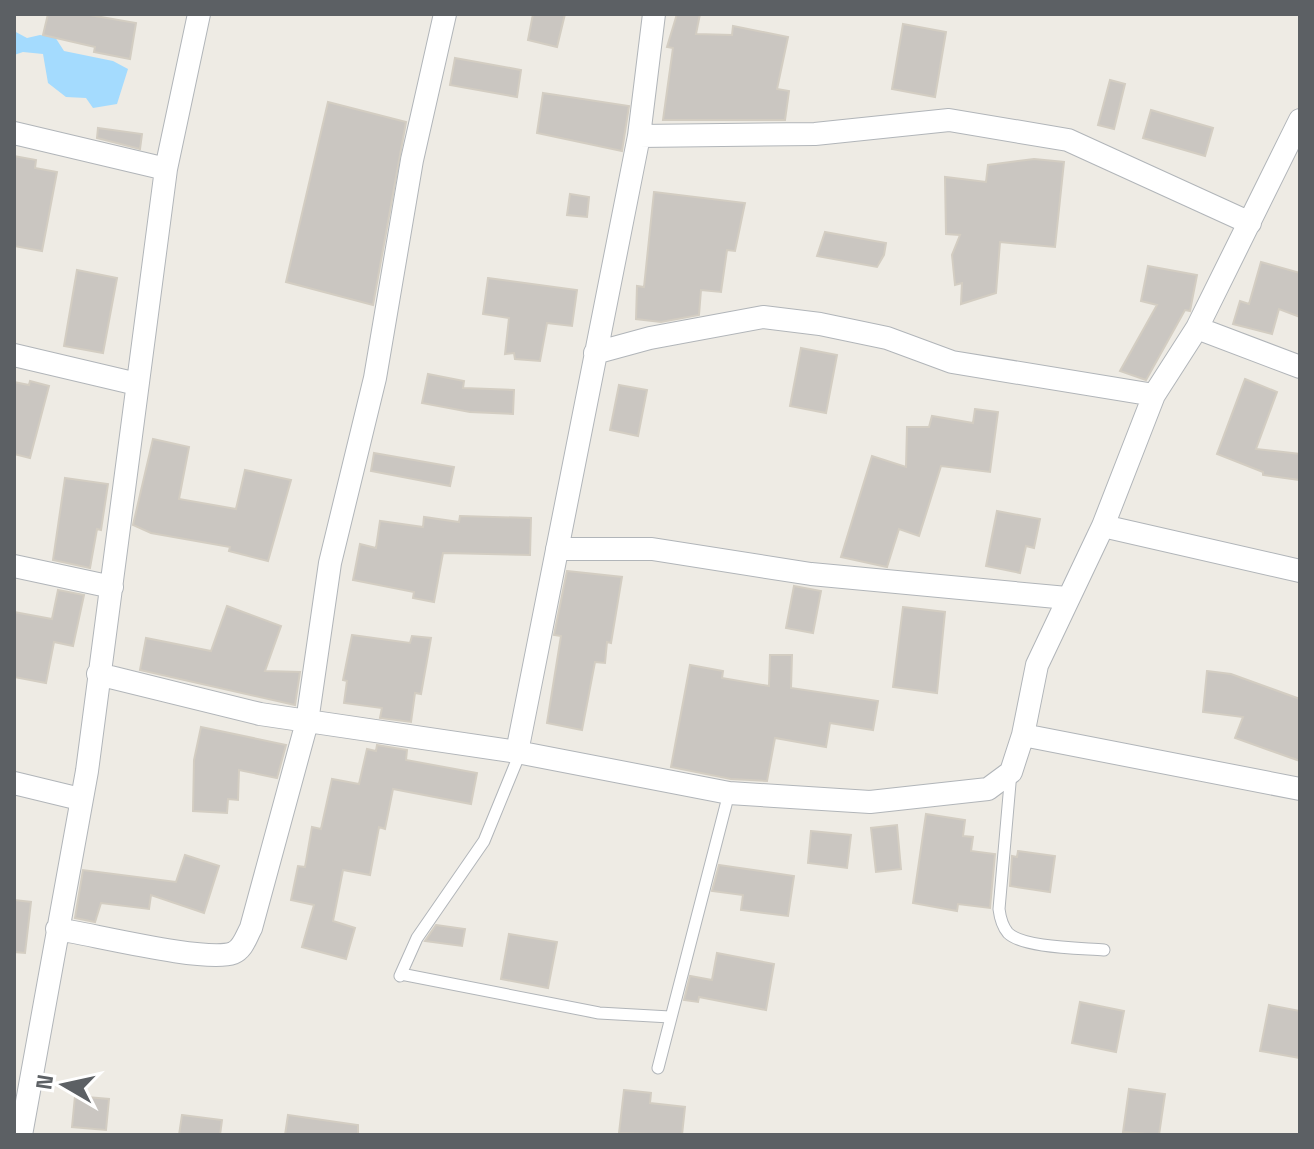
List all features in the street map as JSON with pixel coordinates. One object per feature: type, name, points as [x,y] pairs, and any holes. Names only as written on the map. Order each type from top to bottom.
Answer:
[{"type":"street","points":[[21,1135],[87,771],[166,169],[199,14]]},
{"type":"street","points":[[57,929],[203,954],[230,954],[241,949],[251,928],[307,722],[330,563],[375,378],[412,160],[445,14]]},
{"type":"street","points":[[518,753],[639,136],[654,14]]},
{"type":"street","points":[[639,136],[815,134],[949,120],[1068,140],[1250,223]]},
{"type":"street","points":[[98,674],[260,714],[518,753],[729,793],[870,802],[988,789],[1011,772],[1023,735],[1037,665],[1103,526],[1154,395],[1197,328],[1300,120]]},
{"type":"street","points":[[14,133],[166,169]]},
{"type":"street","points":[[595,353],[650,338],[763,317],[820,324],[887,338],[952,362],[1154,395]]},
{"type":"street","points":[[1197,328],[1300,367]]},
{"type":"street","points":[[14,355],[137,384]]},
{"type":"street","points":[[1103,526],[1300,571]]},
{"type":"street","points":[[557,549],[652,549],[811,574],[1067,598]]},
{"type":"street","points":[[14,566],[112,587]]},
{"type":"street","points":[[1023,735],[1300,789]]},
{"type":"street","points":[[14,783],[80,799]]},
{"type":"lane","points":[[518,753],[484,841],[417,938],[401,975],[599,1013],[670,1017]]},
{"type":"lane","points":[[1011,772],[999,909],[1002,922],[1009,934],[1024,941],[1104,950]]},
{"type":"lane","points":[[658,1068],[729,793]]},
{"type":"water","points":[[14,31],[27,38],[40,35],[55,37],[64,51],[113,61],[128,69],[117,104],[93,108],[86,98],[66,97],[48,83],[43,54],[23,52],[14,55]]},
{"type":"building","points":[[48,14],[84,14],[136,23],[130,59],[94,52],[95,47],[43,35]]},
{"type":"building","points":[[533,14],[565,14],[557,47],[528,40]]},
{"type":"building","points":[[677,14],[700,14],[696,34],[732,35],[733,26],[788,37],[777,89],[789,91],[785,120],[663,120],[673,48],[667,47]]},
{"type":"building","points":[[903,24],[946,32],[935,97],[892,89]]},
{"type":"building","points":[[455,58],[521,70],[517,97],[450,85]]},
{"type":"building","points":[[1110,80],[1125,84],[1114,129],[1098,125]]},
{"type":"building","points":[[543,93],[629,106],[622,151],[537,133]]},
{"type":"building","points":[[328,102],[406,122],[373,305],[286,282]]},
{"type":"building","points":[[1151,110],[1213,128],[1205,156],[1143,138]]},
{"type":"building","points":[[98,128],[142,134],[140,149],[97,138]]},
{"type":"building","points":[[14,156],[36,160],[35,168],[57,172],[42,251],[14,246]]},
{"type":"building","points":[[1034,159],[1064,162],[1055,247],[1000,242],[996,293],[961,304],[962,283],[955,285],[952,255],[960,235],[946,234],[945,177],[986,182],[988,165]]},
{"type":"building","points":[[654,192],[745,203],[735,251],[727,250],[721,292],[701,290],[699,315],[661,322],[636,319],[637,286],[644,287]]},
{"type":"building","points":[[570,194],[589,197],[587,217],[567,215]]},
{"type":"building","points":[[825,232],[886,243],[884,255],[877,267],[817,256]]},
{"type":"building","points":[[1261,262],[1300,273],[1300,317],[1279,309],[1272,334],[1233,324],[1240,301],[1249,304]]},
{"type":"building","points":[[1148,266],[1197,275],[1190,311],[1185,310],[1146,380],[1120,371],[1157,305],[1141,301]]},
{"type":"building","points":[[77,270],[117,278],[103,353],[64,346]]},
{"type":"building","points":[[488,278],[577,290],[572,326],[547,323],[540,361],[515,359],[514,353],[505,354],[509,318],[483,314]]},
{"type":"building","points":[[801,348],[837,355],[826,413],[790,406]]},
{"type":"building","points":[[428,374],[464,381],[463,388],[514,390],[513,414],[470,412],[422,403]]},
{"type":"building","points":[[1245,379],[1277,392],[1256,449],[1300,454],[1300,480],[1263,475],[1263,472],[1217,454]]},
{"type":"building","points":[[30,381],[49,386],[30,458],[14,454],[14,382],[29,385]]},
{"type":"building","points":[[619,385],[647,390],[638,436],[610,430]]},
{"type":"building","points":[[975,409],[998,412],[990,472],[941,466],[919,536],[899,529],[887,567],[841,557],[872,456],[906,467],[907,427],[929,427],[932,416],[973,423]]},
{"type":"building","points":[[153,439],[189,447],[179,499],[236,509],[245,470],[291,480],[268,561],[229,551],[230,547],[151,533],[133,525]]},
{"type":"building","points":[[374,453],[454,467],[450,486],[371,471]]},
{"type":"building","points":[[65,478],[108,484],[101,530],[97,529],[90,568],[53,560]]},
{"type":"building","points":[[997,511],[1040,519],[1034,548],[1026,546],[1020,573],[986,566]]},
{"type":"building","points":[[460,516],[531,518],[530,555],[443,553],[434,602],[413,598],[414,592],[353,580],[360,544],[376,548],[380,521],[423,527],[424,517],[459,522]]},
{"type":"building","points":[[567,571],[622,577],[611,643],[607,642],[605,663],[595,662],[582,730],[547,723],[561,636],[554,635]]},
{"type":"building","points":[[794,586],[821,591],[813,633],[786,628]]},
{"type":"building","points":[[58,590],[84,595],[73,646],[54,642],[46,683],[14,677],[14,612],[52,619]]},
{"type":"building","points":[[227,606],[281,626],[265,671],[300,672],[295,705],[140,670],[146,638],[211,651]]},
{"type":"building","points":[[903,607],[945,612],[937,693],[893,687]]},
{"type":"building","points":[[352,635],[410,643],[412,636],[431,638],[421,694],[415,693],[411,722],[380,718],[382,708],[344,703],[347,681],[343,680]]},
{"type":"building","points":[[770,655],[792,655],[791,688],[878,701],[873,730],[830,723],[826,747],[775,738],[767,781],[731,779],[671,767],[690,665],[723,671],[722,678],[769,686]]},
{"type":"building","points":[[1207,671],[1231,674],[1300,699],[1300,761],[1235,738],[1243,717],[1203,712]]},
{"type":"building","points":[[201,727],[286,745],[277,778],[239,770],[238,800],[228,799],[227,813],[193,811],[194,760]]},
{"type":"building","points":[[377,745],[407,750],[406,760],[477,773],[471,804],[393,789],[385,829],[379,827],[370,875],[343,870],[333,921],[355,928],[346,959],[302,947],[314,905],[291,900],[298,866],[305,867],[312,827],[321,829],[332,779],[359,784],[367,749],[376,751]]},
{"type":"building","points":[[926,814],[965,820],[963,836],[973,837],[971,851],[995,854],[990,908],[958,904],[957,911],[913,903]]},
{"type":"building","points":[[897,825],[901,869],[876,872],[871,828]]},
{"type":"building","points":[[811,831],[851,835],[847,868],[808,863]]},
{"type":"building","points":[[1018,851],[1055,856],[1050,892],[1010,886],[1012,856],[1017,857]]},
{"type":"building","points":[[185,855],[219,866],[204,913],[151,895],[149,909],[101,903],[95,922],[75,918],[83,870],[176,882]]},
{"type":"building","points":[[719,865],[794,876],[788,916],[741,910],[743,895],[712,891]]},
{"type":"building","points":[[14,900],[31,902],[25,953],[14,952]]},
{"type":"building","points":[[436,925],[465,929],[462,946],[425,941]]},
{"type":"building","points":[[509,934],[557,942],[548,988],[501,979]]},
{"type":"building","points":[[717,953],[774,964],[766,1010],[699,997],[698,1002],[684,1000],[690,976],[712,980]]},
{"type":"building","points":[[1080,1002],[1124,1011],[1116,1052],[1072,1043]]},
{"type":"building","points":[[1269,1005],[1300,1011],[1300,1058],[1260,1051]]},
{"type":"building","points":[[1129,1089],[1165,1094],[1159,1135],[1123,1132]]},
{"type":"building","points":[[624,1090],[651,1093],[650,1103],[685,1107],[682,1135],[619,1133]]},
{"type":"building","points":[[75,1096],[109,1099],[106,1130],[72,1127]]},
{"type":"building","points":[[182,1115],[222,1120],[220,1135],[179,1135]]},
{"type":"building","points":[[288,1115],[358,1125],[358,1135],[285,1135]]}]
